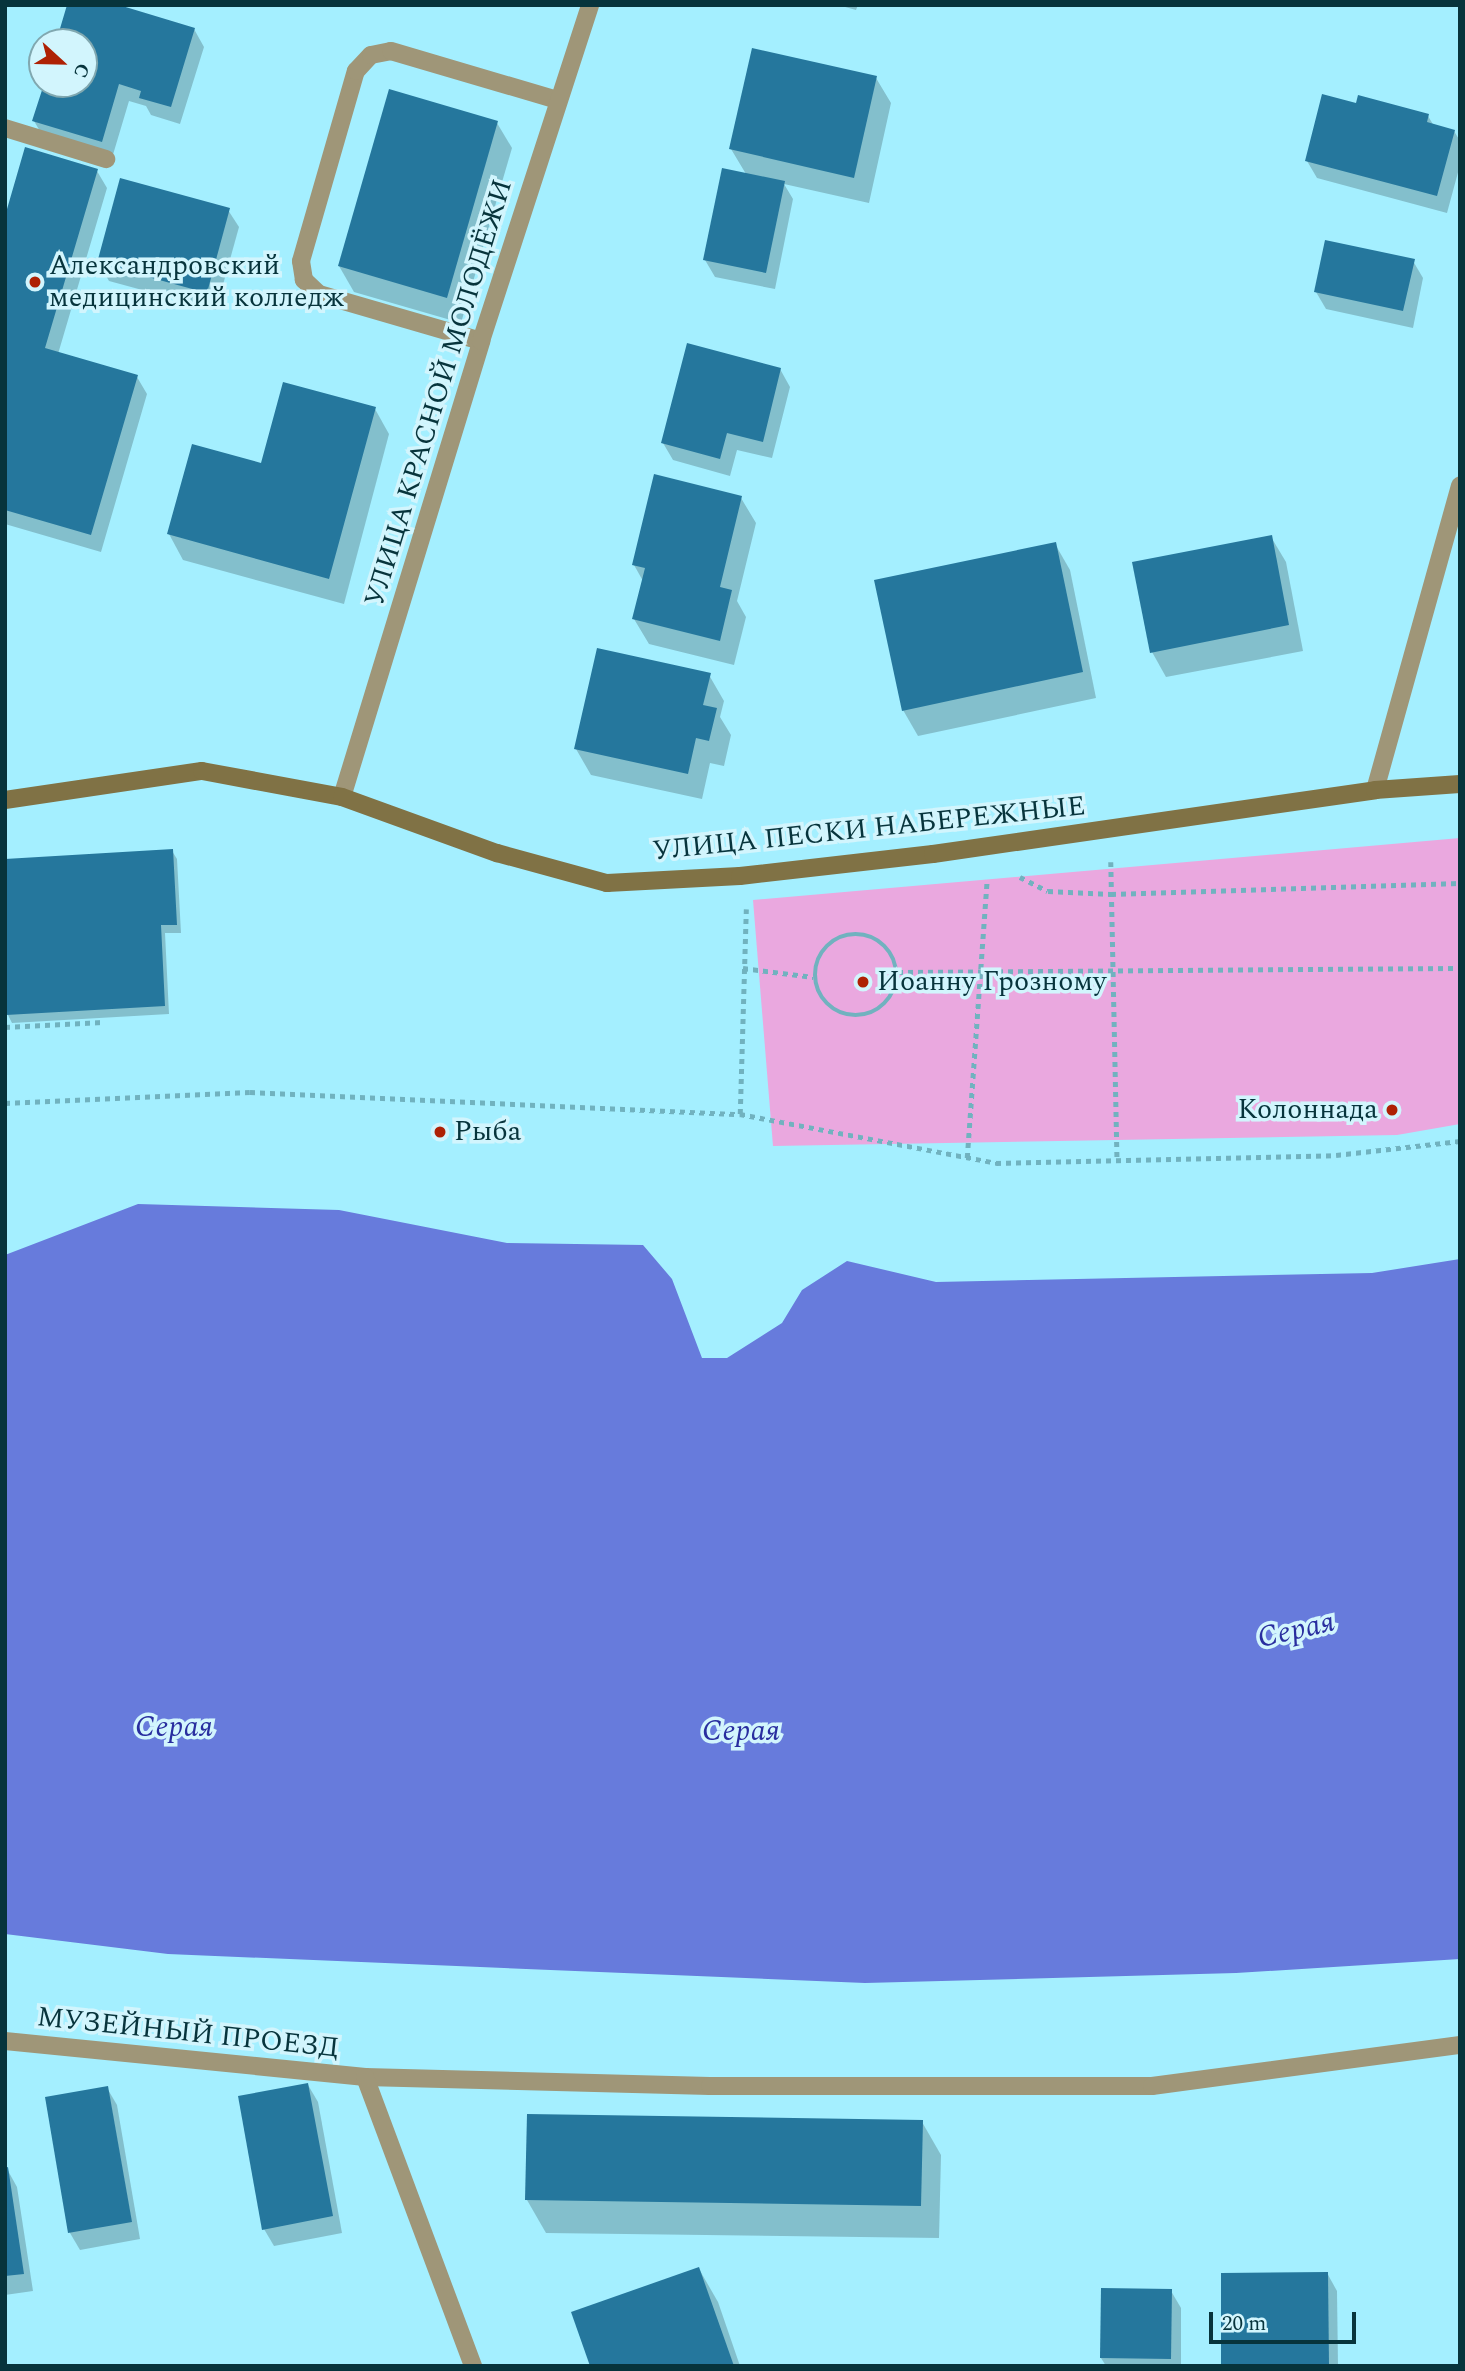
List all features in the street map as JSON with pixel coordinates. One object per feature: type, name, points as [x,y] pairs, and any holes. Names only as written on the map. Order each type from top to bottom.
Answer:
[{"type":"main road","name":"УЛИЦА ПЕСКИ НАБЕРЕЖНЫЕ","points":[[5,800],[202,771],[342,797],[497,853],[607,883],[740,876],[933,854],[1375,790],[1460,784]]},
{"type":"street","name":"УЛИЦА КРАСНОЙ МОЛОДЁЖИ","points":[[342,797],[481,341],[590,5]]},
{"type":"street","points":[[481,341],[319,294],[304,280],[301,261],[356,71],[371,54],[391,51],[557,100]]},
{"type":"street","points":[[5,128],[106,159]]},
{"type":"street","points":[[1375,790],[1460,486]]},
{"type":"street","name":"МУЗЕЙНЫЙ ПРОЕЗД","points":[[5,2041],[365,2077],[710,2086],[1152,2086],[1460,2045]]},
{"type":"street","points":[[365,2077],[473,2366]]},
{"type":"path","points":[[1111,856],[1117,1160]]},
{"type":"path","points":[[1012,874],[1048,891],[1111,894],[1460,883]]},
{"type":"path","points":[[967,1158],[988,876]]},
{"type":"path","points":[[740,1114],[746,904]]},
{"type":"path","points":[[853,934],[874,938],[891,952],[898,972],[888,1004],[858,1019],[827,1008],[813,977],[818,956],[833,940],[853,934]]},
{"type":"path","points":[[743,968],[813,977]]},
{"type":"path","points":[[898,972],[1113,973],[1460,968]]},
{"type":"path","points":[[5,1027],[103,1022]]},
{"type":"path","points":[[5,1103],[250,1093],[740,1114],[996,1163],[1336,1155],[1460,1141]]},
{"type":"shaded area","points":[[1460,838],[1460,1124],[1397,1135],[773,1146],[753,900]]},
{"type":"water","name":"Серая","points":[[138,1204],[339,1210],[507,1243],[643,1245],[672,1279],[702,1358],[727,1358],[782,1323],[802,1290],[847,1261],[936,1282],[1372,1273],[1460,1259],[1460,1959],[1236,1973],[865,1983],[168,1954],[5,1934],[5,1255]]},
{"type":"building","points":[[67,5],[119,5],[195,28],[171,107],[139,98],[141,91],[119,84],[102,142],[32,121],[39,98],[98,98],[98,28],[60,28]]},
{"type":"building","points":[[752,48],[877,76],[854,178],[729,149]]},
{"type":"building","points":[[389,89],[498,121],[447,298],[338,266]]},
{"type":"building","points":[[1322,94],[1356,103],[1358,95],[1429,114],[1427,122],[1455,130],[1437,196],[1305,161]]},
{"type":"building","name":"Александровский медицинский колледж","points":[[25,147],[98,169],[45,348],[138,375],[91,535],[5,510],[5,216]]},
{"type":"building","points":[[722,168],[785,181],[766,273],[703,260]]},
{"type":"building","points":[[120,178],[230,208],[207,293],[97,263]]},
{"type":"building","points":[[1325,240],[1415,259],[1403,311],[1314,292]]},
{"type":"building","points":[[687,343],[781,368],[763,442],[727,433],[720,459],[661,443]]},
{"type":"building","points":[[283,382],[376,407],[329,579],[167,534],[192,444],[261,463]]},
{"type":"building","points":[[654,474],[742,496],[720,587],[732,590],[720,641],[632,619],[645,568],[632,565]]},
{"type":"building","points":[[1272,535],[1289,625],[1150,653],[1132,562]]},
{"type":"building","points":[[1056,542],[1083,672],[902,711],[874,580]]},
{"type":"building","points":[[597,648],[711,673],[703,705],[717,708],[709,741],[696,738],[688,774],[574,749]]},
{"type":"building","points":[[173,849],[177,925],[161,925],[165,1006],[6,1015],[5,859]]},
{"type":"building","points":[[308,2083],[333,2216],[262,2230],[238,2096]]},
{"type":"building","points":[[108,2086],[132,2222],[68,2233],[45,2097]]},
{"type":"building","points":[[527,2114],[923,2120],[921,2206],[525,2200]]},
{"type":"building","points":[[8,2167],[24,2274],[5,2276],[5,2168]]},
{"type":"building","points":[[699,2267],[734,2366],[590,2366],[571,2312]]},
{"type":"building","points":[[1328,2272],[1329,2365],[1221,2366],[1221,2273]]},
{"type":"building","points":[[1101,2288],[1172,2289],[1171,2359],[1100,2358]]},
{"type":"place","name":"Александровский медицинский колледж","points":[[35,282]]},
{"type":"place","name":"Иоанну Грозному","points":[[863,982]]},
{"type":"place","name":"Колоннада","points":[[1392,1110]]},
{"type":"place","name":"Рыба","points":[[440,1132]]}]
